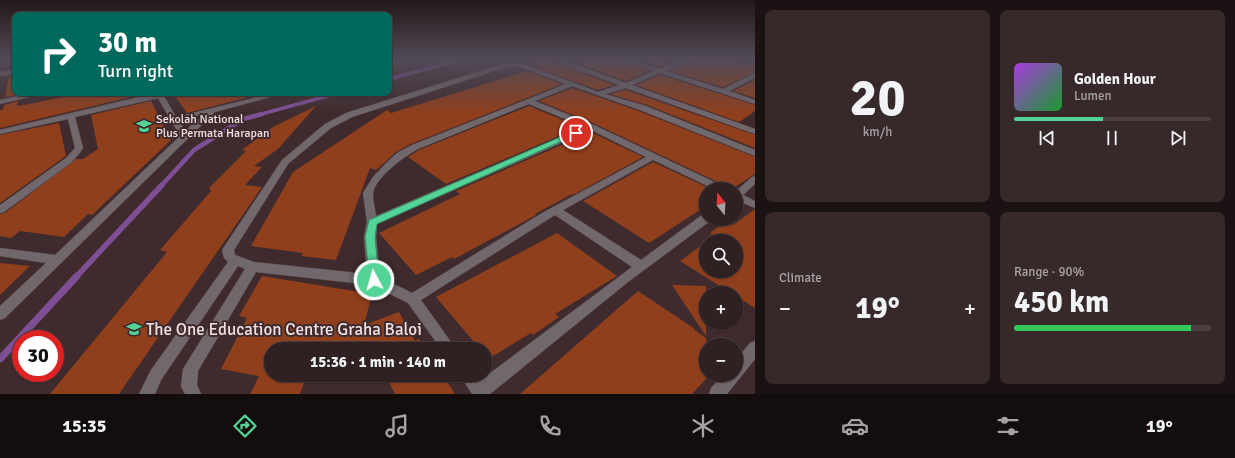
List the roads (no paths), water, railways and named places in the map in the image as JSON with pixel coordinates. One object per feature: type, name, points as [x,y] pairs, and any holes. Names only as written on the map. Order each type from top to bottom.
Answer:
[{"type":"street","points":[[444,342],[413,299],[374,280],[253,267],[230,258],[228,250],[285,162],[338,120],[469,77]]},
{"type":"street","points":[[556,77],[598,94],[643,108],[755,153]]},
{"type":"street","points":[[607,77],[755,132]]},
{"type":"street","points":[[598,94],[646,77]]},
{"type":"street","points":[[676,77],[755,102]]},
{"type":"street","points":[[723,92],[751,77]]},
{"type":"street","points":[[744,82],[755,85]]},
{"type":"street","points":[[374,280],[370,237],[372,222],[368,193],[376,179],[400,155],[434,138],[572,84]]},
{"type":"street","points":[[0,102],[29,96]]},
{"type":"street","points":[[0,132],[151,96]]},
{"type":"street","points":[[160,96],[176,120],[184,136]]},
{"type":"street","points":[[176,120],[270,96]]},
{"type":"street","points":[[528,101],[591,126],[707,182]]},
{"type":"street","points":[[0,314],[56,260],[92,228],[184,136],[212,111]]},
{"type":"street","points":[[0,210],[69,160],[77,151],[79,148],[71,116]]},
{"type":"street","points":[[372,222],[591,126]]},
{"type":"street","points":[[413,299],[556,210],[653,157]]},
{"type":"street","points":[[743,190],[755,179]]},
{"type":"street","points":[[743,199],[755,205]]},
{"type":"street","points":[[556,210],[640,266]]},
{"type":"street","points":[[473,382],[481,392],[640,266],[699,223]]},
{"type":"street","points":[[0,252],[56,260]]},
{"type":"street","points":[[147,394],[156,375],[235,261]]},
{"type":"street","points":[[193,394],[189,386],[191,369],[253,267]]},
{"type":"street","points":[[743,363],[755,348]]},
{"type":"street","points":[[717,394],[727,382]]},
{"type":"waterway","points":[[258,115],[327,96]]},
{"type":"waterway","points":[[161,186],[194,150],[243,119],[262,114]]},
{"type":"waterway","points":[[76,277],[162,185]]},
{"type":"waterway","points":[[0,359],[77,276]]},
{"type":"place","name":"Sekolah National Plus Permata Harapan","points":[[144,126]]},
{"type":"place","name":"The One Education Centre Graha Baloi","points":[[134,329]]}]
